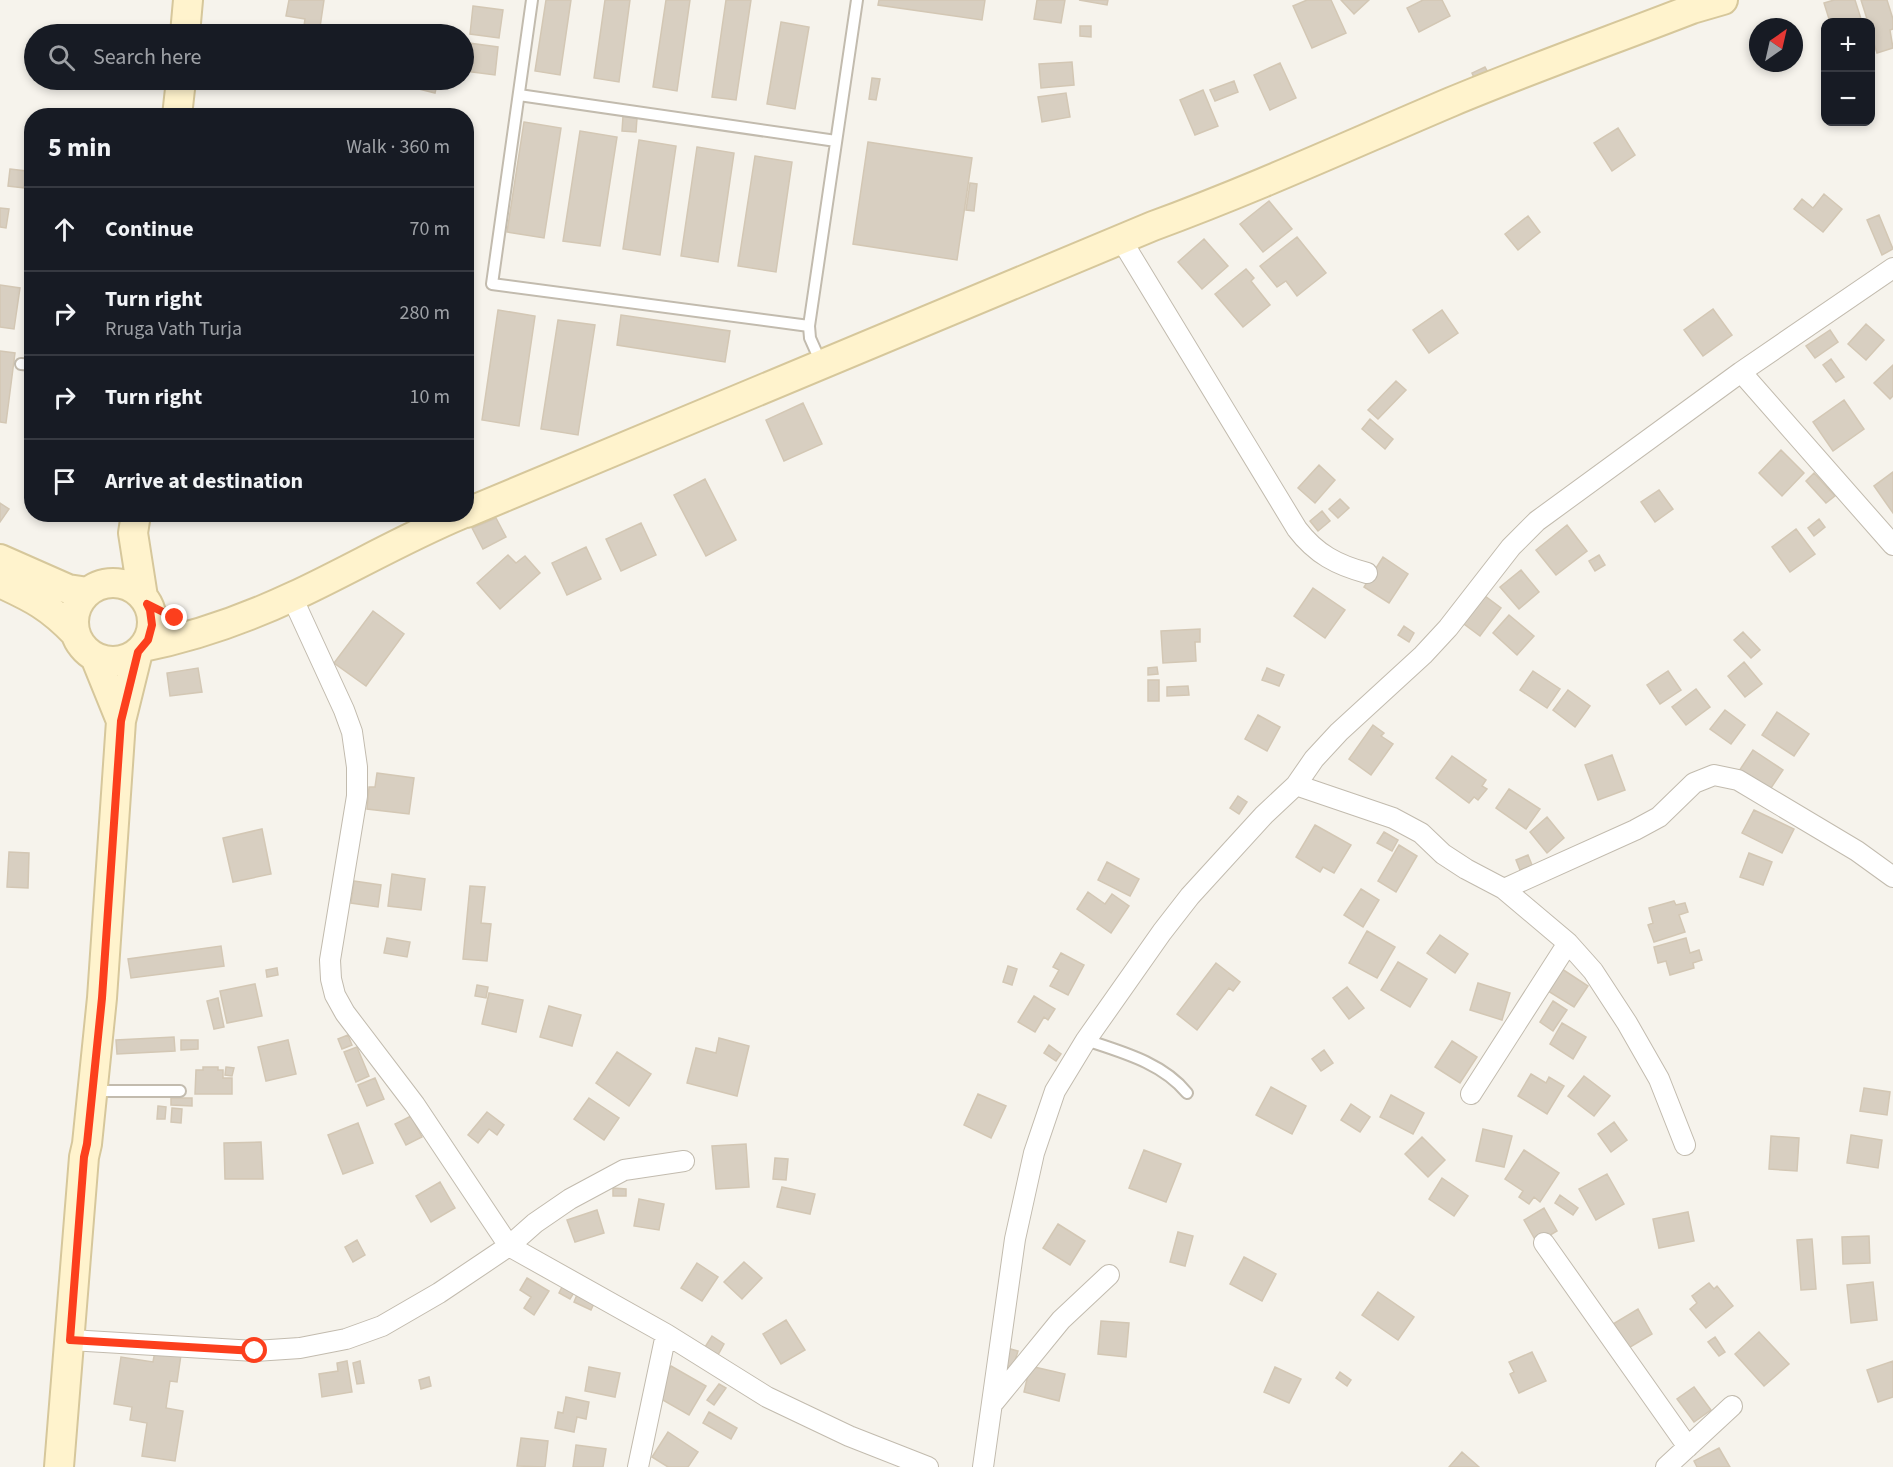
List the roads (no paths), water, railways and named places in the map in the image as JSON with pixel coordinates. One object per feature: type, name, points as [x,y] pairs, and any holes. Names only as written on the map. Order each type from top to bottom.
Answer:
[{"type":"street","points":[[186,24],[188,0]]},
{"type":"street","points":[[474,510],[1691,4],[1723,0]]},
{"type":"street","points":[[178,108],[180,90]]},
{"type":"street","points":[[1122,241],[1297,529],[1319,554],[1347,568],[1367,573]]},
{"type":"street","points":[[983,1467],[1015,1239],[1034,1153],[1055,1091],[1086,1040],[1162,932],[1190,896],[1264,815],[1296,785],[1314,759],[1339,732],[1423,656],[1448,628],[1511,547],[1537,521],[1741,372],[1893,268]]},
{"type":"street","points":[[1741,372],[1893,544]]},
{"type":"street","points":[[140,649],[213,627],[292,597],[442,522]]},
{"type":"street","points":[[75,633],[74,618],[78,604],[123,557],[135,524]]},
{"type":"street","points":[[0,583],[54,612],[75,633],[83,647],[95,657],[110,661],[125,659],[140,649],[148,640],[152,625],[150,610],[145,600],[135,524]]},
{"type":"street","points":[[0,559],[68,589],[94,588],[116,583],[131,587],[145,600],[175,618],[213,627]]},
{"type":"street","points":[[292,597],[344,710],[352,732],[356,758],[357,796],[330,960],[335,995],[345,1013],[415,1105],[509,1246],[666,1334],[767,1397],[849,1436],[928,1467]]},
{"type":"street","points":[[59,1467],[84,1157],[102,998],[121,721],[140,649]]},
{"type":"street","points":[[95,657],[121,721]]},
{"type":"street","points":[[1504,889],[1659,817],[1694,783],[1714,775],[1738,780],[1857,851],[1893,877]]},
{"type":"street","points":[[1296,785],[1393,818],[1421,833],[1443,854],[1504,889],[1568,943],[1593,971],[1627,1023],[1659,1079],[1685,1145]]},
{"type":"street","points":[[1471,1094],[1568,943]]},
{"type":"street","points":[[70,1340],[255,1351],[300,1348],[346,1339],[382,1326],[439,1293],[509,1246],[535,1223],[570,1199],[624,1170],[684,1161]]},
{"type":"street","points":[[1544,1243],[1688,1447]]},
{"type":"street","points":[[993,1403],[1062,1320],[1108,1275]]},
{"type":"street","points":[[638,1467],[666,1334]]},
{"type":"street","points":[[1666,1467],[1732,1406]]},
{"type":"lane","points":[[532,0],[492,284],[809,326]]},
{"type":"lane","points":[[822,365],[810,338],[809,326],[857,0]]},
{"type":"lane","points":[[519,95],[836,141]]},
{"type":"lane","points":[[1086,1040],[1154,1066],[1177,1080],[1188,1093]]},
{"type":"lane","points":[[91,1091],[180,1091]]}]
